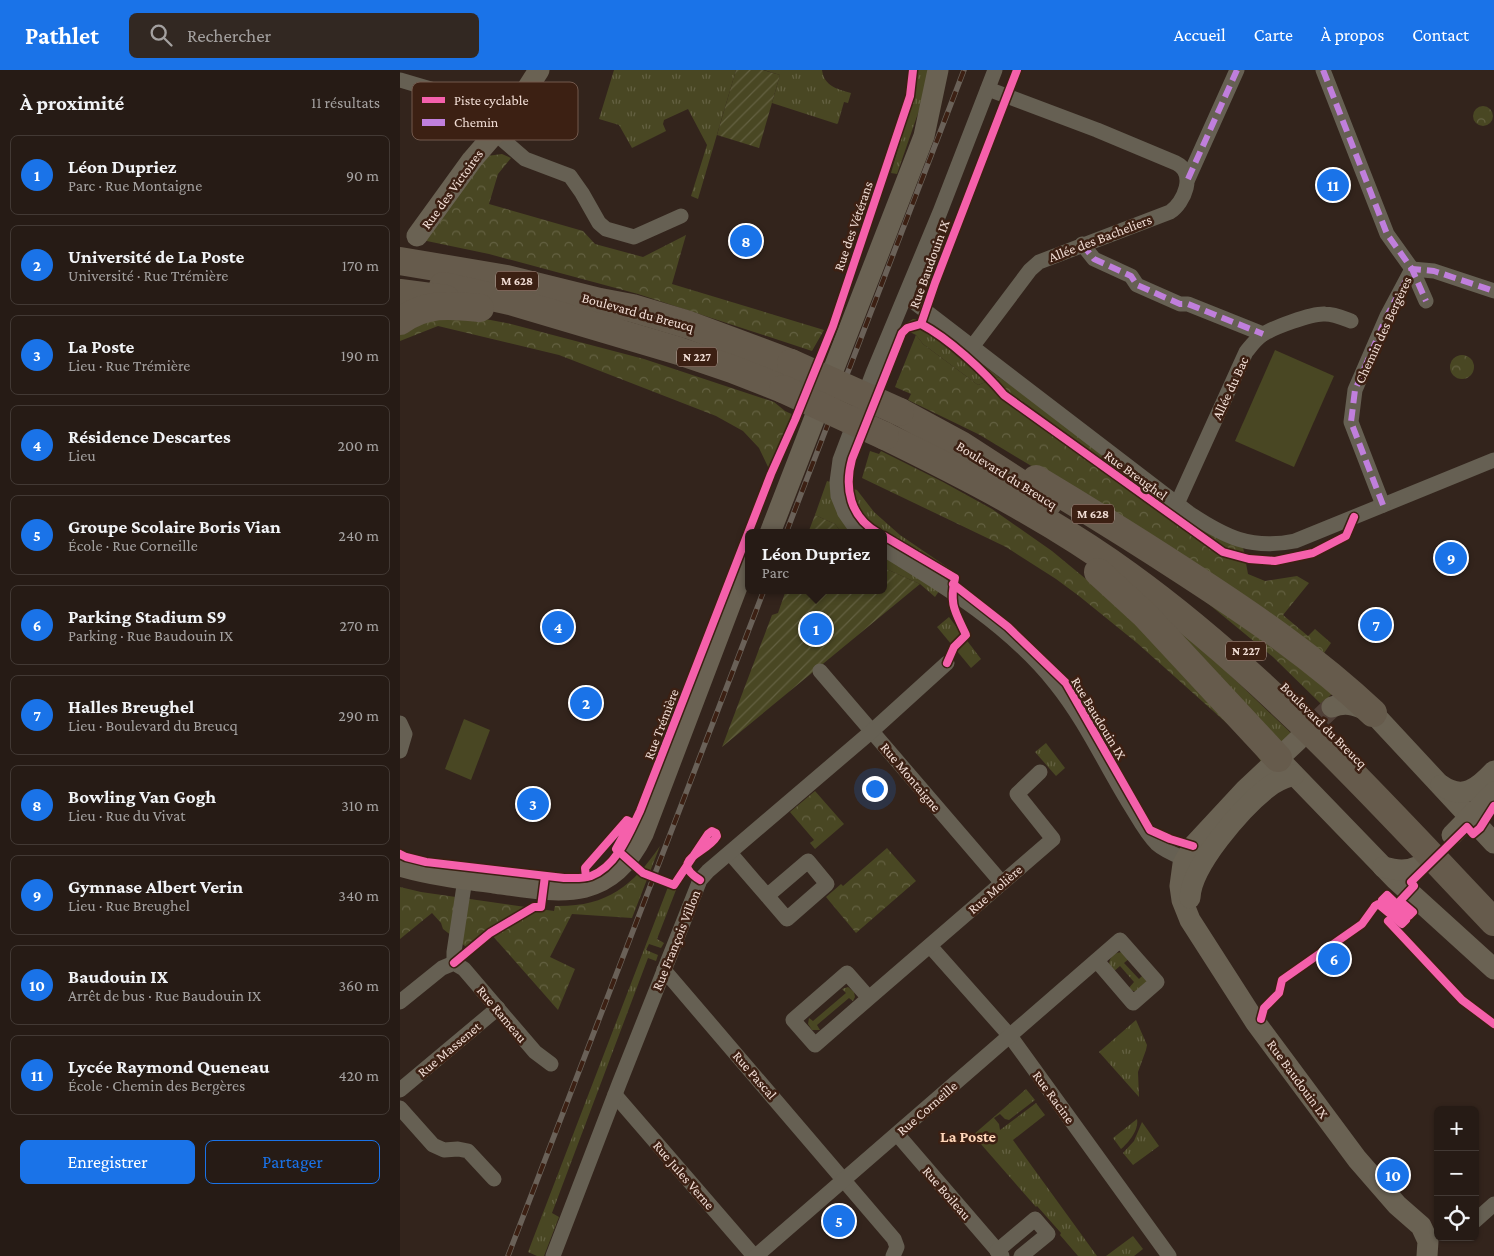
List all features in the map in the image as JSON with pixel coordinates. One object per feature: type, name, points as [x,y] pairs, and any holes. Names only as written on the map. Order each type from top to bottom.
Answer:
[{"type":"highway","points":[[409,240],[568,282],[632,308]]},
{"type":"highway","name":"Boulevard du Breucq","points":[[400,261],[489,276],[632,308],[689,325],[791,363],[900,412],[1006,497],[1128,574],[1235,661],[1351,771],[1494,922]]},
{"type":"highway","name":"Boulevard du Breucq","points":[[400,279],[486,295],[732,369],[783,389],[885,436],[956,457],[1054,505],[1181,596],[1272,673],[1311,710],[1494,900]]},
{"type":"highway","points":[[400,293],[434,297],[493,309]]},
{"type":"highway","points":[[400,321],[420,309],[438,306],[493,309],[566,318]]},
{"type":"highway","name":"M 628","points":[[956,457],[987,451],[1010,463],[1220,595],[1303,652],[1373,713]]},
{"type":"highway","points":[[956,457],[1110,582],[1290,758]]},
{"type":"main road","name":"Rue des Victoires","points":[[532,82],[539,70]]},
{"type":"main road","name":"Rue des Vétérans","points":[[822,392],[854,285],[896,187],[938,74]]},
{"type":"main road","name":"Rue des Victoires","points":[[409,240],[489,140]]},
{"type":"main road","points":[[760,529],[822,392]]},
{"type":"main road","points":[[771,529],[822,392]]},
{"type":"main road","name":"Rue Trémière","points":[[400,878],[418,884],[567,891],[597,884],[609,877],[626,862],[636,849],[643,834],[745,566]]},
{"type":"main road","name":"Rue Trémière","points":[[400,866],[464,885],[546,901],[577,901],[612,888],[633,870],[648,849],[745,594]]},
{"type":"main road","name":"Boulevard du Breucq","points":[[1332,707],[1347,704],[1373,713],[1494,843]]},
{"type":"main road","points":[[1290,758],[1383,867],[1494,970]]},
{"type":"main road","name":"Rue Baudouin IX","points":[[1290,758],[1198,840],[1193,863],[1189,903],[1193,919],[1256,1023],[1350,1151],[1383,1187],[1421,1211],[1434,1239]]},
{"type":"main road","points":[[1438,783],[1453,791],[1469,791],[1482,785],[1494,772]]},
{"type":"main road","points":[[1452,835],[1494,792]]},
{"type":"main road","points":[[1383,867],[1402,871],[1411,870],[1419,866]]},
{"type":"main road","points":[[1436,1241],[1442,1248],[1438,1256]]},
{"type":"street","name":"Rue Baudouin IX","points":[[856,529],[850,522],[838,496],[837,471],[845,444],[872,373],[946,197],[995,70]]},
{"type":"street","name":"Allée des Bacheliers","points":[[972,347],[1039,262],[1170,212],[1178,206],[1188,179],[1237,70]]},
{"type":"street","name":"Chemin des Bergères","points":[[1323,70],[1387,234],[1412,269],[1426,301]]},
{"type":"street","points":[[400,80],[412,84]]},
{"type":"street","points":[[988,89],[1097,130],[1181,165],[1188,179]]},
{"type":"street","points":[[503,140],[525,159],[570,176],[606,230],[634,237],[681,216]]},
{"type":"street","points":[[1082,244],[1094,259],[1131,276],[1137,285],[1180,304],[1188,304],[1263,334]]},
{"type":"street","name":"Chemin des Bergères","points":[[1412,269],[1434,271],[1494,291]]},
{"type":"street","name":"Chemin des Bergères","points":[[1383,505],[1351,422],[1355,390],[1387,316],[1412,269]]},
{"type":"street","name":"Rue Breughel","points":[[906,296],[1177,504],[1208,526],[1229,537],[1253,544],[1295,541],[1494,460]]},
{"type":"street","name":"Allée du Bac","points":[[1177,504],[1246,352],[1263,334],[1313,315],[1325,314],[1351,321]]},
{"type":"street","name":"Rue Baudouin IX","points":[[887,551],[963,599],[993,622],[1038,662],[1070,702],[1124,795],[1152,838],[1163,848],[1193,863]]},
{"type":"street","name":"Rue François Villon","points":[[557,1254],[615,1095],[700,880],[708,871],[872,731],[947,663]]},
{"type":"street","name":"Rue Montaigne","points":[[820,671],[1002,883]]},
{"type":"street","points":[[400,723],[405,734],[400,752]]},
{"type":"street","name":"Rue Molière","points":[[869,998],[847,973],[793,1020],[815,1045],[1053,839],[1017,794],[1040,772]]},
{"type":"street","points":[[730,853],[767,896]]},
{"type":"street","points":[[400,1002],[447,964],[454,963],[464,885]]},
{"type":"street","name":"Rue Racine","points":[[930,946],[1010,1036],[1169,1256]]},
{"type":"street","name":"Rue Corneille","points":[[755,1256],[1097,961]]},
{"type":"street","name":"Rue Rameau","points":[[454,963],[464,969],[535,1052],[551,1064]]},
{"type":"street","name":"Rue Pascal","points":[[664,970],[894,1239],[897,1247],[893,1256]]},
{"type":"street","name":"Rue Massenet","points":[[400,1090],[498,1008]]},
{"type":"street","name":"Rue Jules Verne","points":[[615,1095],[755,1256]]},
{"type":"street","points":[[400,1108],[433,1145],[444,1150],[458,1149],[468,1151],[494,1179]]},
{"type":"street","name":"Rue Boileau","points":[[897,1134],[999,1253],[1035,1219],[1048,1234],[1021,1256]]},
{"type":"street","points":[[1479,1218],[1494,1204]]},
{"type":"green space","points":[[614,70],[736,70],[698,199],[691,196],[707,145],[688,109],[664,120],[663,124],[666,131],[632,148],[619,125],[599,119]]},
{"type":"green space","points":[[736,70],[763,70],[780,75],[759,148],[717,135]]},
{"type":"green space","points":[[764,70],[822,70],[828,83],[851,93],[848,103],[844,102],[838,123],[772,103],[780,75]]},
{"type":"green space","points":[[918,70],[933,70],[897,174],[891,173],[915,89]]},
{"type":"green space","points":[[1479,106],[1487,106],[1493,112],[1493,120],[1487,126],[1479,126],[1473,120],[1473,112]]},
{"type":"green space","points":[[502,154],[511,158],[498,174],[489,204],[583,231],[595,244],[643,257],[686,235],[672,284],[824,330],[812,351],[638,294],[489,254],[422,240],[487,156]]},
{"type":"green space","points":[[444,311],[511,324],[644,359],[774,402],[785,411],[798,417],[776,468],[769,469],[759,448],[743,431],[716,416],[559,355],[438,326],[400,341],[400,326]]},
{"type":"green space","points":[[913,319],[927,321],[999,377],[978,385],[923,344],[916,335],[900,327]]},
{"type":"green space","points":[[916,335],[923,344],[978,385],[999,377],[1243,547],[1248,574],[1265,581],[1297,576],[1309,583],[1283,615],[1308,636],[1315,629],[1331,643],[1322,656],[1063,485],[980,435],[908,400],[911,394],[895,387]]},
{"type":"green space","points":[[1275,350],[1334,376],[1294,467],[1235,441]]},
{"type":"green space","points":[[1462,355],[1470,359],[1474,367],[1470,375],[1462,379],[1454,375],[1450,367],[1454,359]]},
{"type":"green space","points":[[870,451],[879,454],[881,451],[943,482],[992,509],[1052,551],[1155,636],[1231,727],[1137,643],[1056,579],[1006,547],[862,478]]},
{"type":"green space","points":[[827,481],[857,490],[874,512],[900,535],[953,571],[935,597],[920,584],[887,569],[887,529],[839,529],[835,524],[815,515]]},
{"type":"green space","points":[[815,515],[835,524],[839,529],[810,529]]},
{"type":"green space","points":[[887,569],[920,584],[722,747],[772,615],[778,613],[785,594],[887,594]]},
{"type":"green space","points":[[1188,587],[1334,692],[1321,704],[1273,657]]},
{"type":"green space","points":[[949,617],[981,659],[971,668],[937,627]]},
{"type":"green space","points":[[1169,621],[1206,652],[1292,734],[1262,763]]},
{"type":"green space","points":[[464,719],[490,730],[471,780],[445,769]]},
{"type":"green space","points":[[1046,743],[1065,768],[1056,776],[1035,752]]},
{"type":"green space","points":[[815,791],[844,824],[815,849],[810,843],[814,840],[790,812]]},
{"type":"green space","points":[[660,846],[632,918],[572,914],[550,957],[575,969],[558,1010],[491,934],[470,950],[443,929],[441,923],[432,913],[400,939],[400,887],[421,892],[554,911],[555,906],[589,903],[616,892],[639,873]]},
{"type":"green space","points":[[887,848],[916,881],[856,933],[826,897],[841,884],[843,886]]},
{"type":"green space","points":[[668,887],[676,890],[657,939],[664,943],[661,948],[649,944],[646,950],[658,955],[656,961],[648,958],[552,1213],[559,1217],[544,1256],[537,1256],[528,1252]]},
{"type":"green space","points":[[1123,952],[1131,957],[1124,963],[1139,979],[1145,973],[1147,984],[1136,992],[1128,989],[1134,982],[1120,966],[1113,972],[1109,964],[1113,955]]},
{"type":"green space","points":[[848,987],[854,992],[855,997],[853,1001],[849,998],[817,1025],[820,1030],[812,1030],[808,1024],[809,1018],[813,1021],[846,993],[842,989]]},
{"type":"green space","points":[[1136,1020],[1147,1045],[1138,1072],[1139,1097],[1099,1052]]},
{"type":"green space","points":[[1026,1089],[1035,1100],[1009,1120],[1000,1114],[994,1118],[999,1124],[1000,1130],[1036,1103],[1045,1115],[1013,1140],[1097,1256],[1078,1256],[1060,1235],[1061,1233],[973,1135]]},
{"type":"green space","points":[[1137,1119],[1135,1131],[1121,1149],[1113,1138]]},
{"type":"green space","points":[[1142,1122],[1159,1146],[1133,1165],[1123,1153],[1134,1141]]},
{"type":"green space","points":[[1133,1236],[1143,1249],[1134,1256],[1106,1256]]},
{"type":"tunnel","points":[[1298,739],[1332,707]]},
{"type":"railway","points":[[788,529],[964,70]]},
{"type":"railway","points":[[508,1256],[762,594]]},
{"type":"marked path","points":[[1188,179],[1237,70]]},
{"type":"marked path","points":[[1323,70],[1387,234],[1412,269],[1426,301]]},
{"type":"marked path","points":[[1082,244],[1094,259],[1131,276],[1137,285],[1180,304],[1188,304],[1263,334]]},
{"type":"marked path","points":[[1383,505],[1351,422],[1355,390],[1387,316],[1412,269],[1434,271],[1494,291]]},
{"type":"cycle path","points":[[750,529],[833,326],[910,96],[913,70]]},
{"type":"cycle path","points":[[921,324],[1017,70]]},
{"type":"cycle path","points":[[921,324],[943,338],[965,356],[1004,395],[1223,552],[1249,559],[1275,561],[1313,553],[1346,536],[1354,517]]},
{"type":"cycle path","points":[[873,529],[861,519],[855,510],[849,491],[852,459],[902,333],[907,328],[921,324]]},
{"type":"cycle path","points":[[887,538],[955,578],[953,587],[954,608],[966,635],[954,647],[947,663]]},
{"type":"cycle path","points":[[400,854],[426,862],[564,878],[585,878],[608,865],[621,848],[640,811],[745,541]]},
{"type":"cycle path","points":[[953,584],[1008,627],[1066,683],[1150,830],[1193,846]]},
{"type":"cycle path","points":[[1375,906],[1378,904],[1402,924],[1406,920],[1382,900],[1387,895],[1409,916],[1413,912],[1400,901],[1414,886],[1411,882],[1467,827],[1473,834],[1480,828],[1494,806]]},
{"type":"cycle path","points":[[586,877],[585,868],[627,820],[631,822],[616,849],[643,873],[674,885],[708,834],[712,831],[716,833],[717,836],[712,842],[705,848],[699,852],[692,857],[688,862],[687,867],[700,880]]},
{"type":"cycle path","points":[[454,963],[490,933],[534,907],[541,907],[545,876]]},
{"type":"cycle path","points":[[1261,1019],[1264,1008],[1279,993],[1282,980],[1362,924],[1375,906]]},
{"type":"cycle path","points":[[1388,921],[1462,1000],[1494,1024]]},
{"type":"place","name":"Lycée Raymond Queneau","points":[[1333,185]]},
{"type":"place","name":"Bowling Van Gogh","points":[[746,241]]},
{"type":"place","name":"Gymnase Albert Verin","points":[[1451,558]]},
{"type":"place","name":"Halles Breughel","points":[[1376,625]]},
{"type":"place","name":"Résidence Descartes","points":[[558,627]]},
{"type":"place","name":"Léon Dupriez","points":[[816,629]]},
{"type":"place","name":"Université de La Poste","points":[[586,703]]},
{"type":"place","name":"La Poste","points":[[533,804]]},
{"type":"place","name":"Parking Stadium S9","points":[[1334,959]]},
{"type":"place","name":"Baudouin IX","points":[[1393,1175]]},
{"type":"place","name":"Groupe Scolaire Boris Vian","points":[[839,1221]]},
{"type":"district","name":"La Poste","points":[[968,1136]]}]
